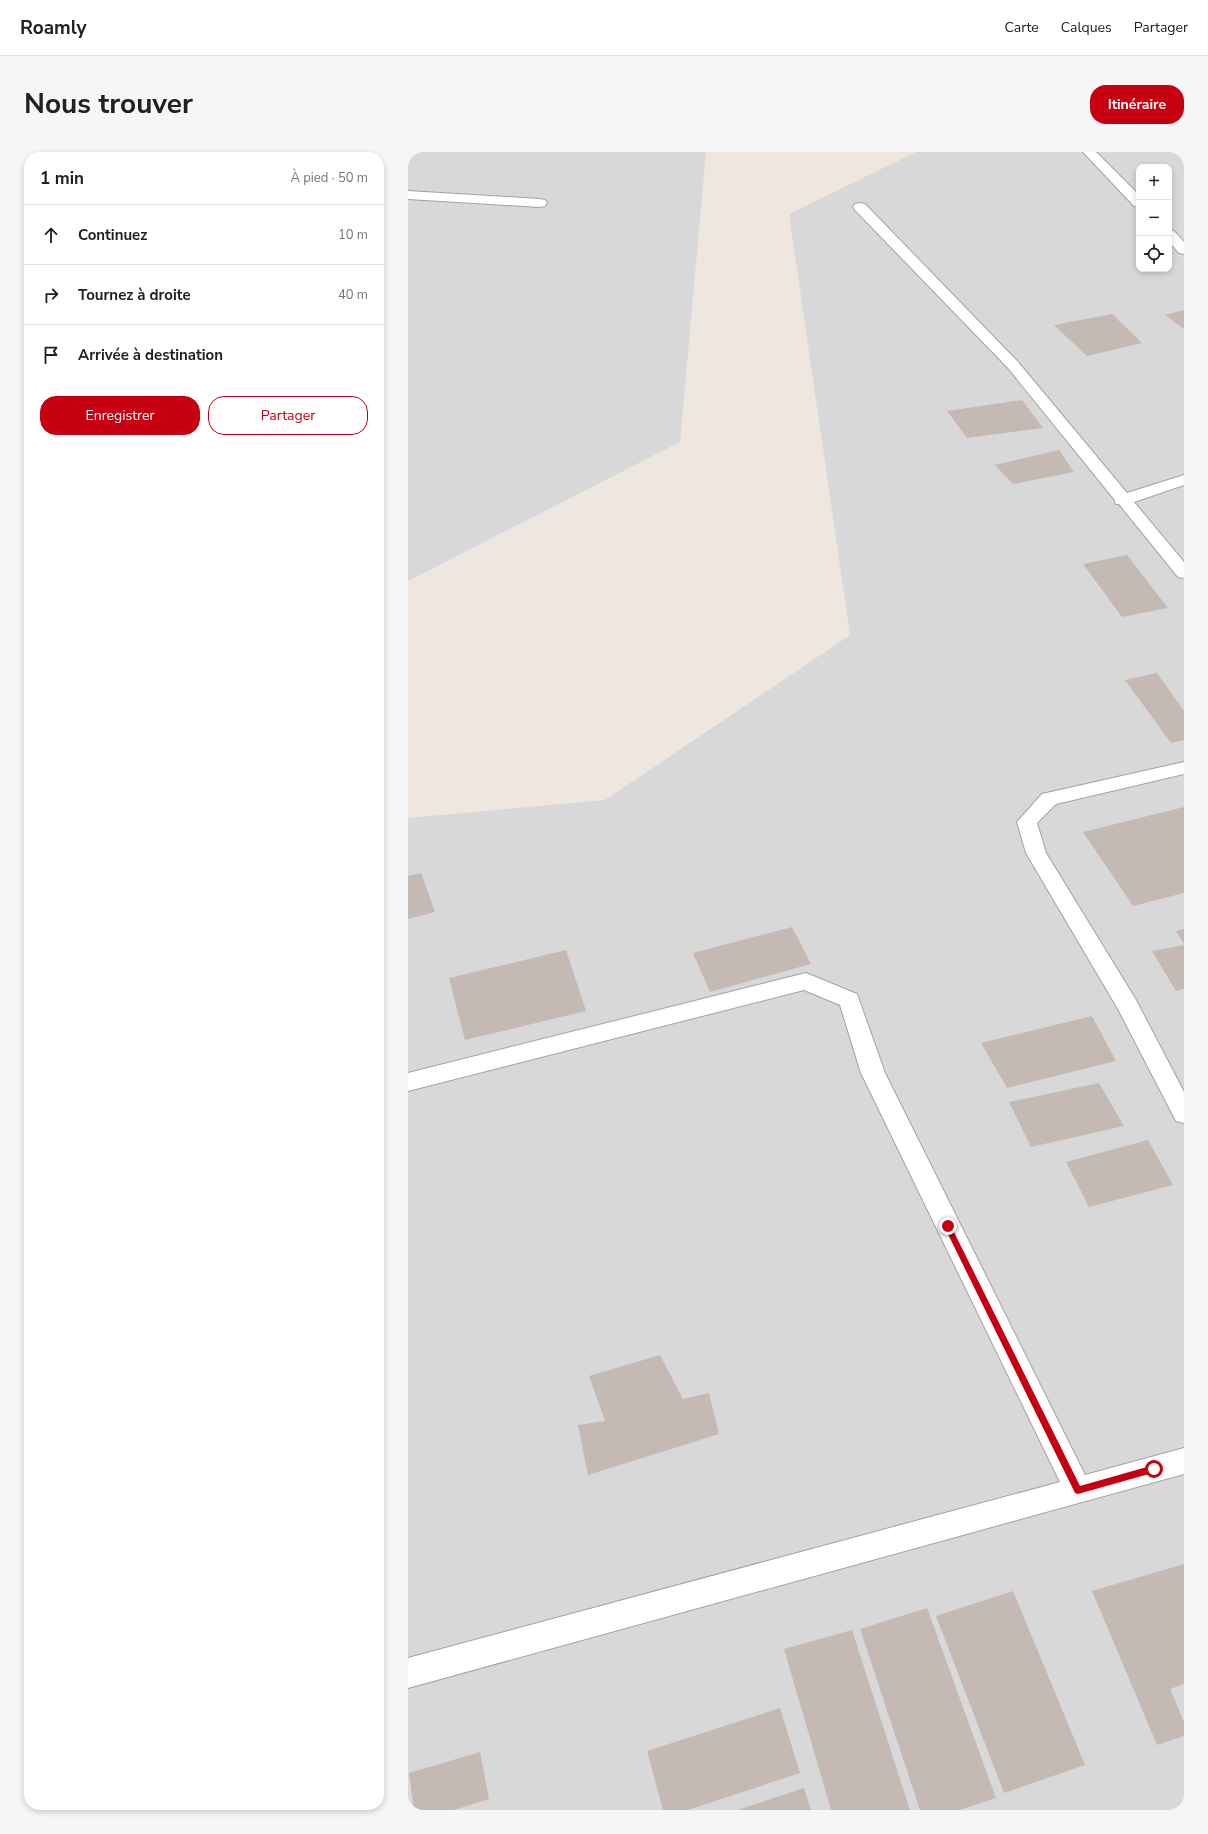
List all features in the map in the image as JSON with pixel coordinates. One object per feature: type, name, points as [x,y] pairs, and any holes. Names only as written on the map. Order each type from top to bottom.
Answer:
[{"type":"street","points":[[1089,152],[1136,200]]},
{"type":"street","points":[[408,195],[540,203]]},
{"type":"street","points":[[860,207],[1013,365],[1122,500],[1184,573]]},
{"type":"street","points":[[1171,236],[1184,250]]},
{"type":"street","points":[[1122,500],[1184,480]]},
{"type":"street","points":[[1184,768],[1049,799],[1027,822],[1036,853],[1128,1006],[1184,1114]]},
{"type":"street","points":[[408,1082],[806,981],[849,1000],[873,1073],[1078,1490]]},
{"type":"street","points":[[408,1673],[1184,1461]]},
{"type":"shaded area","points":[[408,152],[706,152],[680,442],[408,581]]},
{"type":"shaded area","points":[[916,152],[1184,152],[1184,1810],[408,1810],[408,818],[605,800],[850,635],[789,214]]},
{"type":"building","points":[[1184,310],[1184,329],[1165,315]]},
{"type":"building","points":[[1112,314],[1142,343],[1087,356],[1054,325]]},
{"type":"building","points":[[1022,400],[1043,428],[967,438],[947,411]]},
{"type":"building","points":[[1059,450],[1074,472],[1013,484],[995,465]]},
{"type":"building","points":[[1127,555],[1168,608],[1122,617],[1083,564]]},
{"type":"building","points":[[1157,673],[1184,711],[1184,740],[1171,743],[1125,680]]},
{"type":"building","points":[[1184,807],[1184,893],[1133,906],[1083,832]]},
{"type":"building","points":[[421,873],[435,912],[408,919],[408,876]]},
{"type":"building","points":[[792,927],[811,964],[710,992],[693,953]]},
{"type":"building","points":[[1184,929],[1184,944],[1176,931]]},
{"type":"building","points":[[1184,945],[1184,989],[1176,991],[1152,951]]},
{"type":"building","points":[[566,950],[586,1011],[465,1040],[449,978]]},
{"type":"building","points":[[1092,1016],[1116,1061],[1007,1088],[981,1043]]},
{"type":"building","points":[[1099,1083],[1124,1126],[1031,1147],[1009,1102]]},
{"type":"building","points":[[1148,1140],[1173,1185],[1089,1207],[1066,1162]]},
{"type":"building","points":[[660,1355],[683,1399],[709,1393],[719,1434],[588,1475],[578,1425],[605,1421],[589,1376]]},
{"type":"building","points":[[1184,1564],[1184,1684],[1170,1689],[1184,1722],[1184,1736],[1157,1745],[1092,1591]]},
{"type":"building","points":[[1013,1591],[1085,1765],[1004,1793],[936,1616]]},
{"type":"building","points":[[927,1608],[996,1798],[960,1810],[920,1810],[860,1629]]},
{"type":"building","points":[[852,1630],[910,1810],[831,1810],[784,1649]]},
{"type":"building","points":[[780,1708],[800,1773],[688,1810],[663,1810],[647,1751]]},
{"type":"building","points":[[480,1752],[489,1799],[454,1810],[414,1810],[409,1773]]},
{"type":"building","points":[[804,1788],[811,1810],[737,1810]]},
{"type":"route","points":[[948,1226],[1078,1490],[1154,1469]]}]
